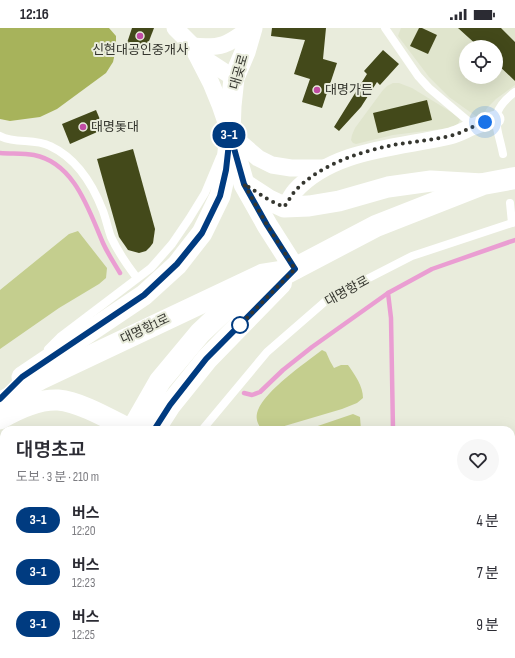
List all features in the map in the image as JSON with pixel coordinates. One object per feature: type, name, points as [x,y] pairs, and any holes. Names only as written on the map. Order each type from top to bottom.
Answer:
[{"type":"main road","points":[[134,426],[160,381],[200,333],[235,300],[376,226],[483,184],[515,178]]},
{"type":"main road","points":[[157,426],[170,405],[206,359],[295,269]]},
{"type":"street","points":[[175,28],[208,61],[234,78]]},
{"type":"street","points":[[192,46],[208,48],[221,46],[235,39],[251,28]]},
{"type":"street","name":"대곶로","points":[[251,28],[234,78],[230,134],[244,184],[267,225],[295,269]]},
{"type":"street","points":[[0,399],[22,377],[144,295],[177,264],[202,233],[220,196],[226,170],[230,134],[211,83],[192,46]]},
{"type":"street","points":[[284,207],[294,192],[307,180],[324,168],[355,155],[392,145],[425,141],[452,135],[496,119]]},
{"type":"street","points":[[230,134],[252,154],[272,164],[291,168],[324,168]]},
{"type":"street","points":[[244,184],[269,200],[284,207],[317,205],[388,187],[431,181],[483,184]]},
{"type":"street","name":"대명항1로","points":[[0,403],[41,379],[263,274],[295,269]]},
{"type":"street","points":[[0,419],[24,407],[41,401],[58,400],[90,410],[124,426]]},
{"type":"lane","points":[[385,28],[409,63],[429,88],[474,126]]},
{"type":"lane","points":[[503,154],[496,119],[497,110],[501,104],[515,92]]},
{"type":"lane","points":[[22,377],[60,337],[151,268],[172,244],[205,193],[230,134]]},
{"type":"lane","points":[[0,136],[11,140],[30,140],[49,145],[70,158],[80,170],[94,192],[111,237],[126,263],[137,278]]},
{"type":"lane","points":[[510,203],[514,223]]},
{"type":"lane","name":"대명항로","points":[[205,426],[267,352],[328,299],[412,256],[514,223]]},
{"type":"shaded area","points":[[401,28],[515,28],[515,85],[496,99],[487,108],[483,115],[477,117],[449,97],[429,77],[398,36]]},
{"type":"shaded area","points":[[393,83],[399,83],[412,88],[451,112],[460,120],[458,124],[449,128],[393,135],[356,144],[353,143],[351,140],[355,128],[383,90]]},
{"type":"green space","points":[[0,28],[109,28],[116,36],[116,49],[113,62],[106,73],[57,109],[40,117],[10,121],[0,119]]},
{"type":"green space","points":[[78,231],[107,268],[106,278],[99,284],[59,308],[0,349],[0,290],[69,234]]},
{"type":"green space","points":[[322,350],[326,352],[334,368],[341,365],[348,365],[360,385],[363,398],[357,403],[342,409],[285,426],[259,426],[257,413],[262,402],[286,378]]},
{"type":"green space","points":[[353,414],[360,417],[361,426],[318,426]]},
{"type":"building","name":"신현대공인중개사","points":[[132,28],[154,28],[146,49],[127,43]]},
{"type":"building","name":"대명가든","points":[[272,28],[326,28],[323,59],[337,63],[322,108],[302,102],[310,79],[294,74],[305,40],[271,36]]},
{"type":"building","points":[[419,28],[437,35],[428,54],[410,46]]},
{"type":"building","points":[[458,28],[501,28],[515,42],[515,81],[503,70],[503,40],[471,40]]},
{"type":"building","points":[[383,50],[399,64],[380,85],[377,82],[361,107],[339,131],[334,127],[367,74],[364,71]]},
{"type":"building","points":[[427,100],[432,120],[378,133],[373,113]]},
{"type":"building","name":"대명돛대","points":[[96,110],[104,129],[70,144],[62,124]]},
{"type":"building","points":[[133,149],[155,229],[153,243],[146,251],[139,253],[128,250],[119,237],[97,159]]},
{"type":"waterway","points":[[0,153],[34,155],[48,160],[60,168],[79,190],[105,247],[120,273]]},
{"type":"waterway","points":[[393,426],[391,318],[388,293],[432,269],[515,240]]},
{"type":"waterway","points":[[244,393],[252,395],[260,392],[283,370],[312,347],[388,293]]},
{"type":"bus line","name":"3-1","points":[[0,399],[22,377],[144,295],[177,264],[202,233],[220,196],[226,170],[230,134],[244,184],[267,225],[295,269],[206,359],[170,405],[157,426]]},
{"type":"place","name":"신현대공인중개사","points":[[140,36]]},
{"type":"place","name":"대명가든","points":[[317,90]]},
{"type":"place","name":"대명돛대","points":[[83,127]]},
{"type":"route","points":[[240,325],[236,329],[295,269],[267,225],[244,184],[269,200],[284,207],[294,192],[307,180],[324,168],[355,155],[392,145],[425,141],[452,135],[485,122]]}]
